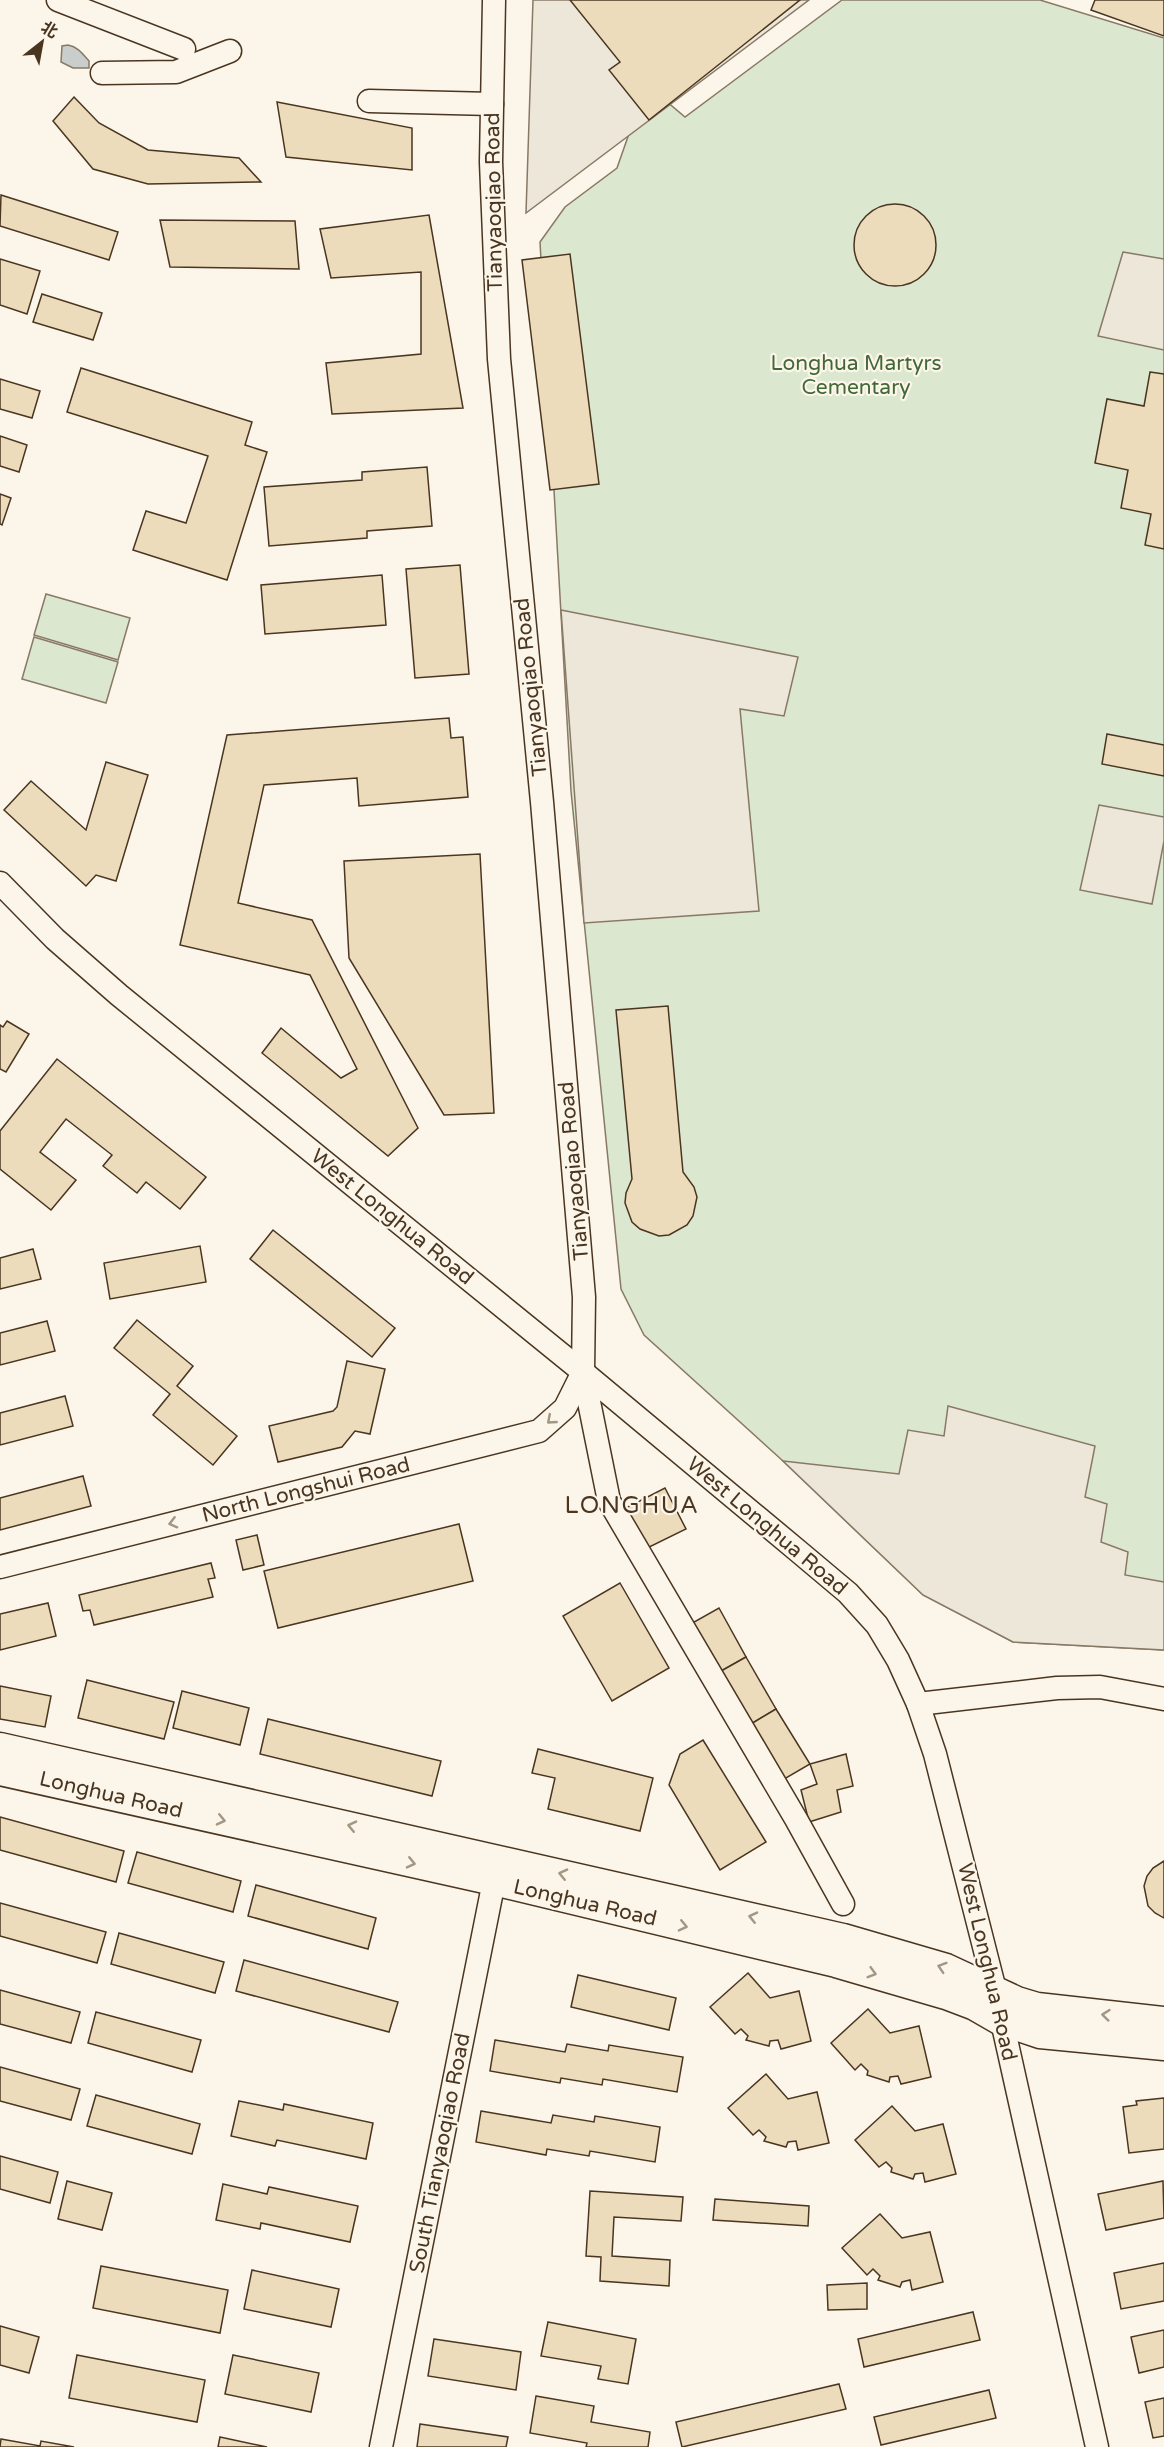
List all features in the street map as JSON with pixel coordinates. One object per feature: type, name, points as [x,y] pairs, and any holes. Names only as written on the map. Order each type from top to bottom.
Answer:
[{"type":"main road","name":"Longhua Road","points":[[0,1747],[496,1870],[836,1963],[946,1995],[975,2006],[1001,2021],[1040,2034],[1164,2046]]},
{"type":"main road","name":"Longhua Road","points":[[0,1771],[843,1938],[946,1968],[1037,2007],[1164,2021]]},
{"type":"street","points":[[58,0],[184,50]]},
{"type":"street","name":"Tianyaoqiao Road","points":[[494,0],[491,180],[499,359],[542,802],[584,1297],[583,1372]]},
{"type":"street","points":[[102,73],[176,72],[230,51]]},
{"type":"street","points":[[369,101],[492,104]]},
{"type":"street","name":"West Longhua Road","points":[[0,883],[55,939],[119,995],[583,1372],[863,1607],[898,1660],[918,1704],[935,1754],[995,1990],[1097,2447]]},
{"type":"street","points":[[583,1372],[609,1501],[796,1819],[843,1904]]},
{"type":"street","name":"North Longshui Road","points":[[0,1567],[539,1431],[565,1408],[583,1372]]},
{"type":"street","points":[[918,1704],[1057,1688],[1100,1687],[1164,1699]]},
{"type":"street","name":"South Tianyaoqiao Road","points":[[381,2447],[496,1870]]},
{"type":"green space","name":"Longhua Martyrs Cementary","points":[[842,0],[1040,0],[1164,38],[1164,1650],[1013,1642],[923,1595],[783,1461],[644,1335],[621,1289],[571,791],[540,242],[565,207],[617,168],[631,128],[666,101],[685,117]]},
{"type":"green space","points":[[46,594],[130,618],[118,660],[34,635]]},
{"type":"green space","points":[[34,637],[118,662],[106,703],[22,679]]},
{"type":"shaded area","points":[[533,0],[809,0],[526,213]]},
{"type":"shaded area","points":[[68,45],[84,55],[89,61],[89,68],[73,68],[61,62],[62,46]]},
{"type":"shaded area","points":[[1123,252],[1164,259],[1164,350],[1098,336]]},
{"type":"shaded area","points":[[561,610],[798,657],[784,716],[740,709],[759,911],[584,923]]},
{"type":"shaded area","points":[[1099,805],[1164,817],[1164,841],[1152,904],[1080,890]]},
{"type":"shaded area","points":[[948,1406],[1095,1446],[1085,1497],[1107,1504],[1101,1542],[1128,1552],[1125,1575],[1164,1582],[1164,1650],[1013,1642],[923,1595],[783,1461],[899,1474],[908,1430],[944,1436]]},
{"type":"building","points":[[570,0],[800,0],[649,120],[609,70],[620,62]]},
{"type":"building","points":[[1095,0],[1164,0],[1164,36],[1091,10]]},
{"type":"building","points":[[74,97],[99,123],[148,150],[239,158],[261,182],[148,184],[93,169],[53,121]]},
{"type":"building","points":[[277,102],[412,128],[412,170],[286,157]]},
{"type":"building","points":[[1,195],[118,232],[109,260],[0,226]]},
{"type":"building","points":[[895,204],[911,207],[924,216],[933,229],[936,245],[933,261],[924,274],[911,283],[895,286],[879,283],[866,274],[857,261],[854,245],[857,229],[866,216],[879,207]]},
{"type":"building","points":[[429,215],[463,408],[332,414],[326,363],[421,354],[421,272],[331,278],[320,229]]},
{"type":"building","points":[[160,220],[295,221],[299,269],[170,267]]},
{"type":"building","points":[[570,254],[599,484],[550,490],[522,260]]},
{"type":"building","points":[[0,259],[40,271],[27,314],[0,305]]},
{"type":"building","points":[[42,294],[102,313],[93,340],[33,322]]},
{"type":"building","points":[[81,368],[252,422],[245,445],[267,452],[227,580],[133,550],[146,511],[186,523],[208,456],[67,412]]},
{"type":"building","points":[[1150,372],[1164,374],[1164,549],[1145,545],[1151,514],[1121,508],[1128,470],[1095,463],[1107,399],[1144,406]]},
{"type":"building","points":[[0,379],[40,391],[32,418],[0,409]]},
{"type":"building","points":[[0,436],[27,445],[19,472],[0,466]]},
{"type":"building","points":[[427,467],[432,526],[367,531],[367,538],[269,546],[264,487],[362,480],[362,472]]},
{"type":"building","points":[[0,494],[11,498],[2,525],[0,524]]},
{"type":"building","points":[[460,565],[469,674],[415,678],[406,569]]},
{"type":"building","points":[[382,575],[386,625],[265,634],[261,585]]},
{"type":"building","points":[[449,718],[451,738],[463,737],[468,797],[359,806],[357,778],[264,785],[238,903],[312,920],[418,1128],[388,1156],[262,1053],[281,1028],[341,1078],[357,1069],[310,975],[180,945],[227,735]]},
{"type":"building","points":[[1107,734],[1164,745],[1164,776],[1102,764]]},
{"type":"building","points":[[106,762],[148,775],[116,881],[96,875],[86,886],[4,810],[31,781],[86,830]]},
{"type":"building","points":[[480,854],[494,1113],[444,1115],[349,958],[344,861]]},
{"type":"building","points":[[668,1006],[683,1172],[694,1187],[697,1197],[693,1216],[687,1225],[669,1235],[659,1236],[640,1229],[632,1222],[625,1203],[626,1193],[632,1179],[616,1010]]},
{"type":"building","points":[[7,1021],[29,1034],[6,1072],[0,1069],[0,1025],[3,1027]]},
{"type":"building","points":[[57,1059],[206,1177],[180,1209],[146,1182],[137,1193],[103,1166],[112,1155],[66,1119],[40,1152],[76,1180],[51,1210],[0,1169],[0,1131]]},
{"type":"building","points":[[273,1230],[395,1328],[372,1357],[250,1259]]},
{"type":"building","points":[[200,1246],[206,1282],[110,1299],[104,1263]]},
{"type":"building","points":[[33,1249],[41,1279],[0,1289],[0,1258]]},
{"type":"building","points":[[137,1320],[193,1366],[177,1386],[237,1436],[213,1465],[153,1415],[170,1394],[114,1348]]},
{"type":"building","points":[[47,1321],[55,1351],[0,1365],[0,1333]]},
{"type":"building","points":[[347,1361],[385,1369],[370,1434],[355,1431],[342,1447],[278,1462],[269,1426],[333,1411],[337,1407]]},
{"type":"building","points":[[65,1396],[73,1426],[0,1445],[0,1413]]},
{"type":"building","points":[[83,1476],[91,1506],[0,1530],[0,1498]]},
{"type":"building","points":[[665,1488],[686,1529],[633,1555],[612,1515]]},
{"type":"building","points":[[459,1524],[473,1581],[278,1628],[264,1571]]},
{"type":"building","points":[[257,1535],[264,1565],[243,1570],[236,1540]]},
{"type":"building","points":[[211,1563],[215,1578],[208,1579],[213,1597],[94,1625],[90,1610],[83,1611],[79,1595]]},
{"type":"building","points":[[620,1583],[669,1668],[612,1701],[563,1616]]},
{"type":"building","points":[[48,1603],[56,1636],[0,1650],[0,1614]]},
{"type":"building","points":[[719,1608],[746,1657],[714,1675],[687,1626]]},
{"type":"building","points":[[746,1657],[776,1709],[746,1727],[714,1675]]},
{"type":"building","points":[[87,1680],[174,1702],[164,1739],[78,1718]]},
{"type":"building","points":[[0,1686],[51,1696],[45,1727],[0,1719]]},
{"type":"building","points":[[182,1691],[249,1708],[240,1745],[173,1728]]},
{"type":"building","points":[[776,1709],[810,1764],[779,1782],[746,1727]]},
{"type":"building","points":[[268,1719],[441,1761],[432,1796],[260,1754]]},
{"type":"building","points":[[703,1740],[766,1842],[720,1870],[669,1785],[680,1754]]},
{"type":"building","points":[[538,1749],[653,1778],[640,1831],[548,1809],[555,1778],[532,1773]]},
{"type":"building","points":[[846,1754],[853,1786],[837,1790],[841,1812],[809,1822],[801,1790],[817,1784],[810,1764]]},
{"type":"building","points":[[0,1817],[124,1851],[116,1882],[0,1850]]},
{"type":"building","points":[[137,1852],[241,1881],[233,1912],[128,1883]]},
{"type":"building","points":[[1164,1861],[1164,1918],[1148,1906],[1144,1886],[1153,1868]]},
{"type":"building","points":[[256,1885],[376,1918],[368,1949],[248,1916]]},
{"type":"building","points":[[0,1903],[106,1932],[97,1963],[0,1936]]},
{"type":"building","points":[[119,1933],[224,1962],[215,1993],[111,1964]]},
{"type":"building","points":[[244,1960],[398,2002],[389,2032],[236,1991]]},
{"type":"building","points":[[748,1973],[770,1998],[799,1991],[811,2041],[781,2049],[778,2040],[770,2041],[769,2046],[746,2040],[748,2036],[741,2029],[735,2034],[710,2007]]},
{"type":"building","points":[[578,1975],[676,1998],[669,2030],[571,2007]]},
{"type":"building","points":[[0,1990],[80,2012],[71,2043],[0,2024]]},
{"type":"building","points":[[868,2009],[890,2033],[919,2026],[931,2077],[901,2084],[898,2076],[890,2077],[889,2082],[867,2075],[868,2071],[861,2064],[855,2070],[831,2043]]},
{"type":"building","points":[[96,2012],[201,2040],[192,2072],[88,2043]]},
{"type":"building","points":[[495,2040],[565,2052],[567,2044],[608,2051],[609,2045],[683,2057],[677,2092],[603,2079],[602,2085],[561,2078],[560,2083],[490,2071]]},
{"type":"building","points":[[0,2067],[80,2089],[71,2120],[0,2101]]},
{"type":"building","points":[[766,2074],[788,2099],[817,2092],[829,2143],[798,2150],[796,2141],[788,2142],[786,2147],[764,2141],[766,2137],[759,2130],[753,2135],[728,2108]]},
{"type":"building","points":[[96,2095],[200,2124],[192,2154],[87,2126]]},
{"type":"building","points":[[1164,2098],[1164,2149],[1129,2153],[1123,2107],[1137,2105],[1136,2101]]},
{"type":"building","points":[[239,2101],[283,2110],[284,2104],[373,2123],[366,2159],[277,2140],[275,2146],[231,2136]]},
{"type":"building","points":[[892,2106],[915,2131],[943,2124],[956,2174],[925,2182],[923,2173],[915,2174],[913,2179],[891,2172],[892,2168],[886,2162],[879,2167],[855,2140]]},
{"type":"building","points":[[481,2111],[551,2123],[553,2115],[594,2122],[595,2116],[660,2127],[655,2162],[590,2151],[589,2156],[547,2149],[546,2155],[476,2142]]},
{"type":"building","points":[[0,2156],[58,2172],[50,2203],[0,2189]]},
{"type":"building","points":[[67,2181],[112,2193],[102,2230],[58,2219]]},
{"type":"building","points":[[1163,2181],[1164,2218],[1106,2230],[1098,2194]]},
{"type":"building","points":[[223,2184],[267,2194],[269,2187],[358,2206],[350,2242],[261,2223],[260,2229],[216,2220]]},
{"type":"building","points":[[590,2191],[683,2197],[681,2221],[614,2217],[612,2256],[670,2260],[669,2286],[600,2281],[601,2257],[586,2256]]},
{"type":"building","points":[[715,2199],[809,2206],[808,2226],[713,2220]]},
{"type":"building","points":[[880,2214],[902,2238],[930,2232],[943,2282],[912,2290],[910,2280],[902,2282],[900,2287],[878,2280],[880,2276],[873,2269],[867,2275],[842,2248]]},
{"type":"building","points":[[1164,2263],[1164,2301],[1121,2309],[1114,2273]]},
{"type":"building","points":[[101,2266],[228,2290],[220,2333],[93,2308]]},
{"type":"building","points":[[252,2270],[339,2289],[331,2327],[244,2309]]},
{"type":"building","points":[[867,2283],[867,2309],[828,2310],[827,2285]]},
{"type":"building","points":[[973,2312],[980,2340],[864,2367],[858,2339]]},
{"type":"building","points":[[548,2322],[636,2339],[628,2384],[598,2379],[601,2366],[541,2356]]},
{"type":"building","points":[[0,2326],[39,2337],[29,2373],[0,2365]]},
{"type":"building","points":[[1164,2330],[1164,2367],[1139,2373],[1131,2337]]},
{"type":"building","points":[[434,2339],[521,2352],[516,2390],[428,2376]]},
{"type":"building","points":[[77,2355],[205,2380],[197,2422],[69,2398]]},
{"type":"building","points":[[233,2355],[319,2373],[311,2412],[225,2394]]},
{"type":"building","points":[[839,2384],[846,2409],[682,2447],[676,2422]]},
{"type":"building","points":[[989,2390],[996,2418],[881,2445],[874,2417]]},
{"type":"building","points":[[536,2396],[594,2406],[591,2422],[650,2432],[648,2447],[586,2447],[587,2443],[530,2433]]},
{"type":"building","points":[[1164,2398],[1164,2436],[1153,2438],[1145,2402]]},
{"type":"building","points":[[420,2424],[508,2437],[506,2447],[417,2447]]},
{"type":"building","points":[[220,2437],[267,2447],[218,2447]]},
{"type":"building","points":[[1,2439],[40,2446],[41,2441],[74,2447],[0,2447]]},
{"type":"district","name":"LONGHUA","points":[[632,1505]]}]
